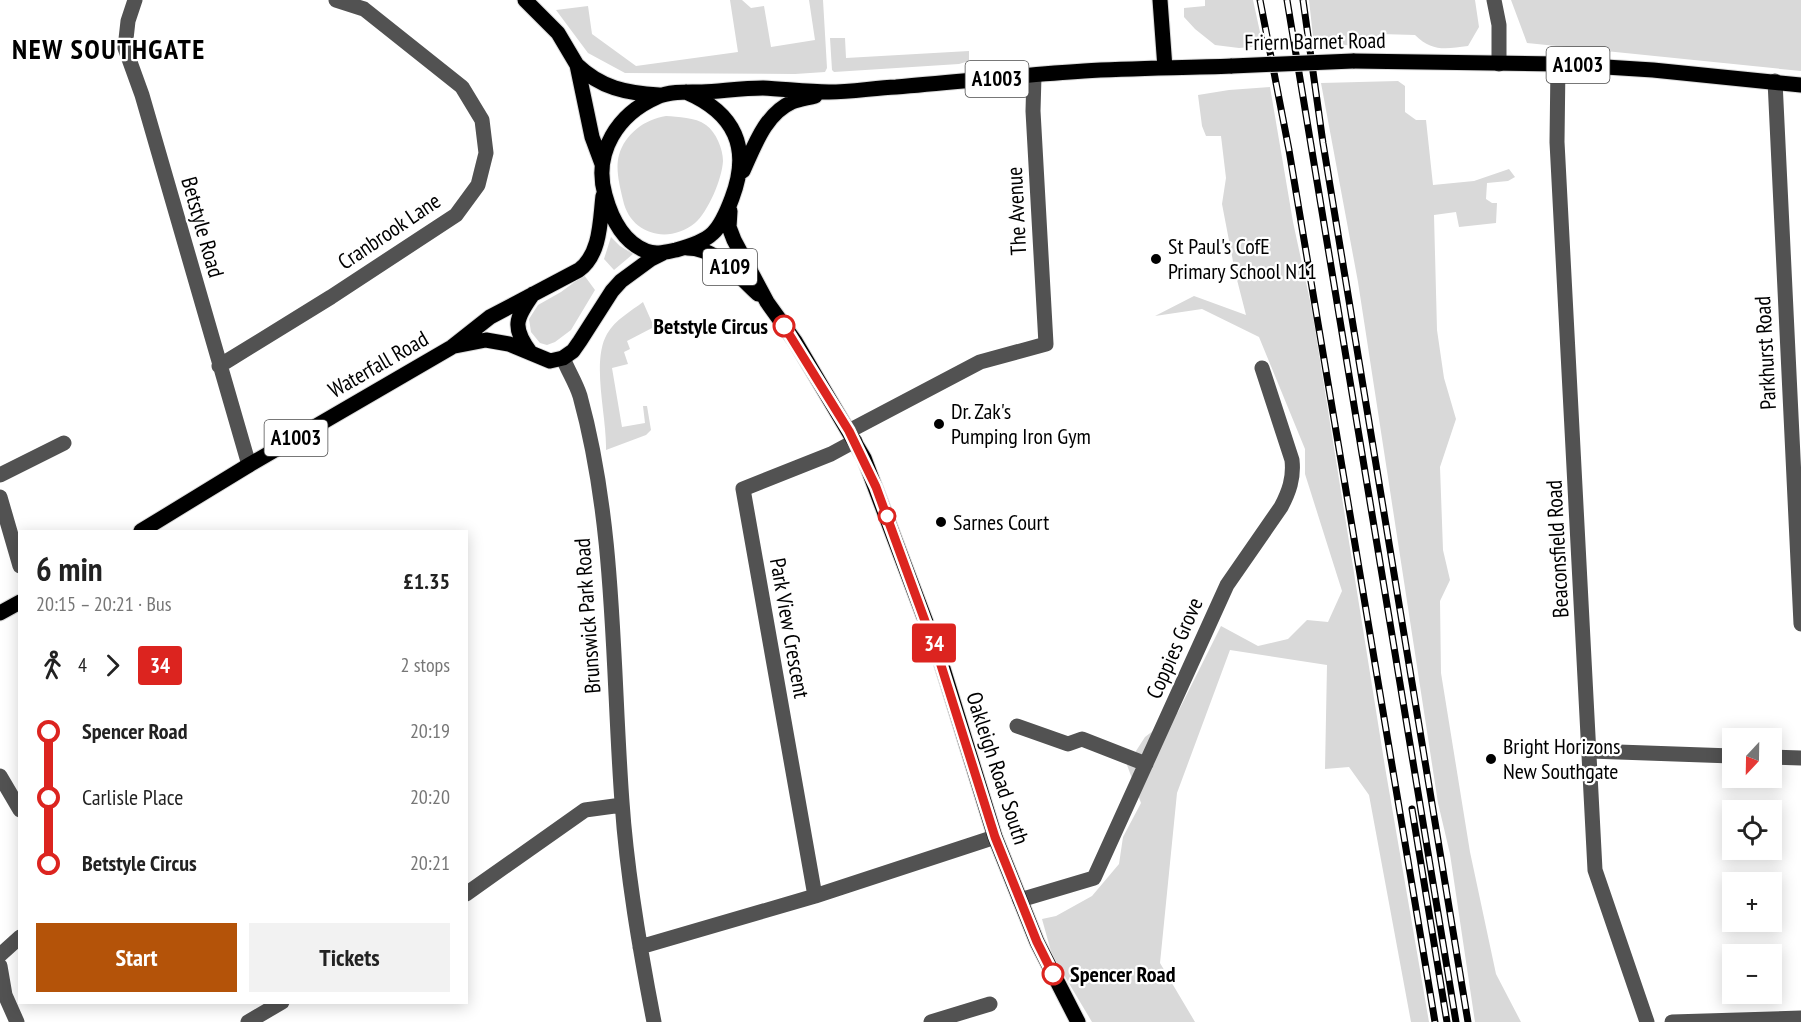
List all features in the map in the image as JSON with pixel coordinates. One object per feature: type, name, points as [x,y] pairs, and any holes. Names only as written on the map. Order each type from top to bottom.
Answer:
[{"type":"main road","points":[[525,0],[558,33],[577,65],[590,77],[602,84],[635,93],[660,95]]},
{"type":"main road","points":[[1160,0],[1165,68]]},
{"type":"main road","name":"Friern Barnet Road","points":[[686,92],[763,88],[830,92],[1083,71],[1353,61],[1558,64],[1801,85]]},
{"type":"main road","points":[[577,65],[592,137],[602,164]]},
{"type":"main road","name":"A1003","points":[[686,92],[705,100],[729,126],[737,138],[741,151],[740,177],[720,227],[713,235],[651,259],[621,280],[573,351],[563,358],[550,361],[509,344],[486,340],[452,347],[483,322],[579,270],[588,262],[594,251],[599,229],[604,192],[602,164],[604,151],[621,121],[631,111],[660,95],[686,92]]},
{"type":"main road","name":"Friern Barnet Road","points":[[740,177],[761,132],[774,114],[791,102],[830,92]]},
{"type":"main road","name":"A1003","points":[[604,192],[615,221],[622,232],[634,244],[647,252],[663,253]]},
{"type":"main road","name":"Oakleigh Road South","points":[[732,200],[729,227],[734,240],[767,302],[795,341],[852,436],[876,487],[937,652],[995,837],[1037,942],[1078,1022]]},
{"type":"main road","name":"Oakleigh Road South","points":[[684,248],[698,248],[722,261],[767,302]]},
{"type":"main road","points":[[530,352],[519,337],[518,329],[524,306],[535,292]]},
{"type":"main road","name":"Waterfall Road","points":[[143,530],[452,347]]},
{"type":"main road","points":[[0,613],[18,603]]},
{"type":"street","name":"Betstyle Road","points":[[135,0],[128,21],[125,48],[142,95],[249,465]]},
{"type":"street","name":"Cranbrook Lane","points":[[219,366],[331,297],[456,215],[478,185],[486,153],[482,120],[462,87],[364,9],[336,0]]},
{"type":"street","points":[[1494,0],[1498,25],[1499,64]]},
{"type":"street","name":"Beaconsfield Road","points":[[1558,64],[1557,142],[1595,870],[1647,1022]]},
{"type":"street","name":"The Avenue","points":[[852,436],[980,362],[1046,344],[1033,111],[1034,76]]},
{"type":"street","name":"Parkhurst Road","points":[[1775,81],[1801,624]]},
{"type":"street","name":"Brunswick Park Road","points":[[563,358],[579,394],[593,457],[606,542],[622,805],[640,947],[654,1022]]},
{"type":"street","name":"Coppies Grove","points":[[1020,900],[1094,878],[1227,585],[1281,507],[1292,482],[1292,460],[1262,368]]},
{"type":"street","name":"Park View Crescent","points":[[815,896],[743,489],[831,454],[852,436]]},
{"type":"street","points":[[0,476],[64,443]]},
{"type":"street","points":[[0,497],[18,560]]},
{"type":"street","points":[[1017,726],[1068,744],[1082,739],[1146,764]]},
{"type":"street","points":[[1590,751],[1722,756]]},
{"type":"street","points":[[1782,757],[1801,758]]},
{"type":"street","points":[[0,776],[18,807]]},
{"type":"street","points":[[468,893],[585,810],[622,805]]},
{"type":"street","points":[[640,947],[815,896],[995,837]]},
{"type":"street","points":[[0,955],[18,940]]},
{"type":"street","points":[[0,966],[5,995],[16,1022]]},
{"type":"street","points":[[248,1022],[279,1004]]},
{"type":"street","points":[[931,1022],[990,1004]]},
{"type":"street","points":[[1672,1022],[1801,1018]]},
{"type":"shaded area","points":[[730,0],[742,0],[751,8],[764,6],[771,47],[815,40],[809,0],[823,0],[827,68],[825,72],[795,74],[625,73],[588,53],[556,10],[588,6],[592,34],[636,66],[738,52]]},
{"type":"shaded area","points":[[1205,0],[1253,0],[1263,46],[1239,48],[1215,45],[1184,17],[1184,8],[1205,6]]},
{"type":"shaded area","points":[[1309,0],[1475,0],[1479,27],[1468,46],[1453,48],[1433,47],[1415,35],[1380,34],[1369,41],[1354,45],[1314,46]]},
{"type":"shaded area","points":[[1511,0],[1801,0],[1801,71],[1527,43]]},
{"type":"shaded area","points":[[830,38],[845,38],[846,58],[969,51],[969,61],[959,64],[834,72]]},
{"type":"shaded area","points":[[1398,81],[1405,86],[1405,112],[1416,120],[1426,120],[1433,185],[1474,181],[1509,169],[1515,177],[1508,181],[1487,183],[1486,199],[1497,203],[1496,223],[1459,227],[1456,212],[1434,215],[1437,330],[1444,378],[1456,419],[1440,467],[1443,550],[1450,580],[1440,601],[1441,673],[1470,852],[1496,974],[1521,1022],[1475,1022],[1450,854],[1438,803],[1358,282],[1321,83]]},
{"type":"shaded area","points":[[1270,87],[1293,222],[1312,310],[1385,767],[1429,1022],[1411,1022],[1369,795],[1349,767],[1325,769],[1327,665],[1230,650],[1177,793],[1160,963],[1195,1022],[1092,1022],[1052,955],[1042,919],[1056,916],[1092,896],[1119,864],[1123,837],[1141,803],[1127,765],[1145,737],[1178,712],[1221,626],[1258,646],[1288,639],[1307,620],[1328,622],[1342,591],[1305,474],[1305,449],[1259,337],[1202,309],[1155,316],[1194,296],[1246,315],[1222,204],[1226,178],[1221,136],[1206,136],[1202,126],[1198,95]]},
{"type":"shaded area","points":[[666,116],[692,119],[706,125],[718,141],[723,161],[714,195],[700,218],[684,230],[662,234],[642,228],[627,212],[618,178],[618,166],[622,147],[631,134],[643,124]]},
{"type":"shaded area","points":[[611,237],[633,254],[614,270],[604,259]]},
{"type":"shaded area","points":[[584,275],[595,290],[571,330],[555,342],[547,345],[540,343],[531,332],[529,319],[538,305]]},
{"type":"shaded area","points":[[643,302],[654,327],[627,341],[630,349],[624,352],[628,364],[612,368],[622,427],[645,423],[643,406],[647,406],[651,430],[646,435],[606,450],[600,374],[602,346],[614,324]]},
{"type":"railway","points":[[1260,0],[1289,150],[1435,1022]]},
{"type":"railway","points":[[1287,0],[1456,1022]]},
{"type":"railway","points":[[1303,0],[1323,143],[1468,1022]]},
{"type":"railway","points":[[1412,809],[1447,1022]]},
{"type":"bus line","name":"34","points":[[784,326],[864,458],[940,662],[995,837],[1037,942],[1053,974]]},
{"type":"place","name":"St Paul's CofE Primary School N11","points":[[1156,259]]},
{"type":"place","name":"Betstyle Circus","points":[[784,326]]},
{"type":"place","name":"Dr. Zak's Pumping Iron Gym","points":[[939,424]]},
{"type":"place","name":"Sarnes Court","points":[[941,522]]},
{"type":"place","name":"Bright Horizons New Southgate","points":[[1491,759]]},
{"type":"place","name":"Spencer Road","points":[[1053,974]]},
{"type":"district","name":"NEW SOUTHGATE","points":[[109,49]]}]
